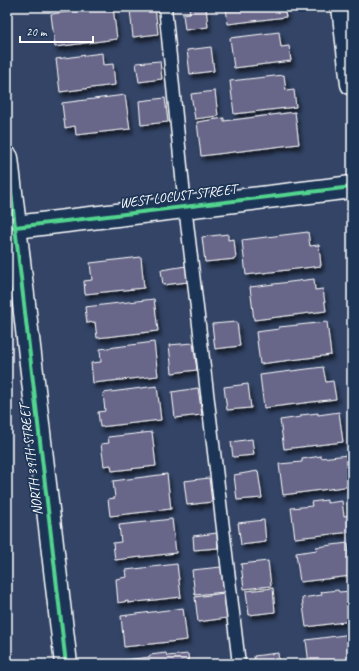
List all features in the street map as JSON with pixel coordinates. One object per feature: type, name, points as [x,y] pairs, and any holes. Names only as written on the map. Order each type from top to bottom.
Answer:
[{"type":"street","points":[[343,7],[352,84]]},
{"type":"street","name":"NORTH 39TH STREET","points":[[7,158],[11,227],[66,664]]},
{"type":"street","name":"WEST LOCUST STREET","points":[[11,227],[352,187]]},
{"type":"lane","points":[[165,7],[185,206],[239,664]]},
{"type":"building","points":[[113,7],[117,39],[55,47],[51,14]]},
{"type":"building","points":[[155,7],[158,34],[133,37],[130,10]]},
{"type":"building","points":[[189,7],[206,7],[208,27],[185,30],[183,14],[190,13]]},
{"type":"building","points":[[226,7],[284,7],[286,17],[228,24]]},
{"type":"building","points":[[279,32],[281,47],[289,46],[291,61],[234,68],[230,38]]},
{"type":"building","points":[[211,47],[214,71],[190,74],[187,50]]},
{"type":"building","points":[[102,53],[103,65],[113,64],[115,85],[60,92],[56,59]]},
{"type":"building","points":[[160,61],[162,79],[139,82],[136,63]]},
{"type":"building","points":[[284,75],[286,91],[294,90],[296,107],[234,114],[230,81]]},
{"type":"building","points":[[215,91],[218,116],[195,119],[191,94]]},
{"type":"building","points":[[125,95],[130,129],[76,135],[75,126],[65,128],[62,103]]},
{"type":"building","points":[[165,98],[168,122],[141,125],[139,101]]},
{"type":"building","points":[[295,112],[299,144],[201,156],[197,122],[224,118],[224,121]]},
{"type":"building","points":[[308,232],[310,246],[319,245],[321,266],[246,275],[242,240]]},
{"type":"building","points":[[228,234],[228,240],[234,239],[236,259],[205,262],[202,237]]},
{"type":"building","points":[[141,257],[144,288],[85,294],[84,281],[92,280],[90,263]]},
{"type":"building","points":[[186,266],[188,282],[163,285],[161,270]]},
{"type":"building","points":[[314,279],[315,290],[323,289],[326,311],[254,320],[250,287]]},
{"type":"building","points":[[154,299],[158,331],[97,338],[95,322],[87,323],[85,307]]},
{"type":"building","points":[[237,322],[240,346],[215,349],[212,324]]},
{"type":"building","points":[[327,322],[331,355],[260,364],[256,332],[279,329],[279,327]]},
{"type":"building","points":[[154,342],[158,376],[93,383],[91,363],[101,362],[100,349]]},
{"type":"building","points":[[193,343],[197,370],[172,373],[169,345]]},
{"type":"building","points":[[323,367],[326,382],[333,381],[336,399],[264,408],[260,375]]},
{"type":"building","points":[[248,384],[251,408],[227,410],[224,387]]},
{"type":"building","points":[[157,386],[161,420],[100,427],[98,412],[105,411],[103,393]]},
{"type":"building","points":[[198,388],[202,415],[175,418],[172,392]]},
{"type":"building","points":[[339,412],[343,442],[284,449],[280,420],[301,417],[301,415],[318,413],[318,415]]},
{"type":"building","points":[[152,432],[156,466],[112,471],[111,465],[104,466],[101,444],[109,443],[108,437]]},
{"type":"building","points":[[252,439],[254,455],[233,457],[231,442]]},
{"type":"building","points":[[348,455],[352,486],[283,495],[279,464],[302,462],[302,459],[321,456],[321,458]]},
{"type":"building","points":[[258,471],[262,498],[237,500],[234,475]]},
{"type":"building","points":[[167,474],[171,509],[110,516],[108,499],[115,498],[113,481]]},
{"type":"building","points":[[209,478],[212,502],[187,505],[184,481]]},
{"type":"building","points":[[327,500],[327,503],[342,501],[344,516],[350,515],[352,532],[295,538],[291,508],[312,506],[311,502]]},
{"type":"building","points":[[172,519],[176,553],[115,560],[113,543],[121,542],[119,525]]},
{"type":"building","points":[[264,520],[266,542],[241,545],[238,523]]},
{"type":"building","points":[[217,533],[218,548],[194,550],[193,536]]},
{"type":"building","points":[[348,543],[351,576],[300,582],[296,553],[317,550],[316,547]]},
{"type":"building","points":[[268,561],[271,586],[244,589],[241,564]]},
{"type":"building","points":[[177,564],[181,597],[118,603],[116,579],[127,577],[126,570]]},
{"type":"building","points":[[221,567],[224,592],[195,595],[192,570]]},
{"type":"building","points":[[273,588],[275,612],[249,615],[246,591]]},
{"type":"building","points":[[338,590],[339,592],[352,591],[352,621],[306,627],[302,598],[322,595],[321,592]]},
{"type":"building","points":[[224,593],[227,618],[198,622],[195,597]]},
{"type":"building","points":[[183,608],[187,640],[124,647],[121,616]]},
{"type":"building","points":[[352,634],[352,664],[309,664],[306,640]]},
{"type":"building","points":[[166,653],[167,656],[188,654],[189,664],[126,664],[125,660],[150,657],[150,655]]},
{"type":"building","points":[[278,653],[279,664],[255,664],[254,656]]},
{"type":"cycle path","points":[[7,158],[66,664]]},
{"type":"cycle path","points":[[7,228],[352,187]]}]
